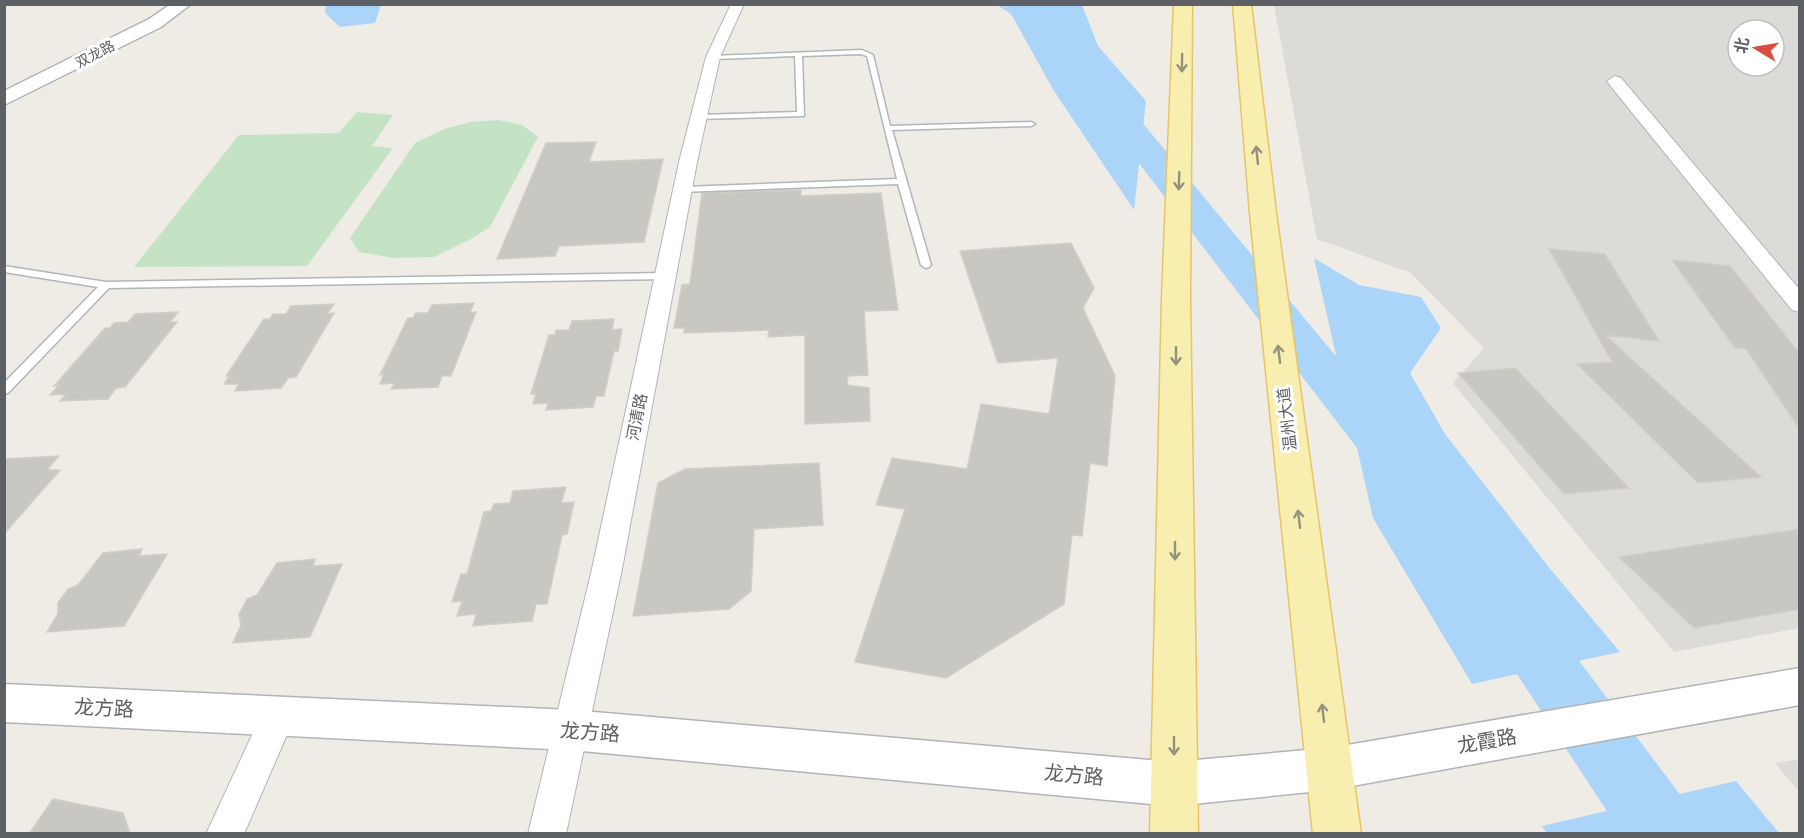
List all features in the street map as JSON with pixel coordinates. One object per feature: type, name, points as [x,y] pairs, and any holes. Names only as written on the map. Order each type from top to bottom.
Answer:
[{"type":"main road","name":"双龙路","points":[[4,99],[135,33],[183,4]]},
{"type":"main road","points":[[1174,834],[1176,298],[1183,4]]},
{"type":"main road","name":"温州大道","points":[[1242,4],[1263,213],[1337,834]]},
{"type":"main road","name":"龙霞路","points":[[1173,784],[1330,769],[1800,686]]},
{"type":"main road","name":"龙方路","points":[[4,703],[571,730],[1173,784]]},
{"type":"street","name":"河清路","points":[[547,834],[607,569],[699,117],[713,57],[738,4]]},
{"type":"street","points":[[1615,81],[1800,305]]},
{"type":"street","points":[[225,834],[278,716]]},
{"type":"lane","points":[[713,57],[862,52],[870,55],[887,128],[926,265]]},
{"type":"lane","points":[[699,117],[801,114],[798,55]]},
{"type":"lane","points":[[887,128],[1031,124]]},
{"type":"lane","points":[[683,190],[902,181]]},
{"type":"lane","points":[[4,269],[106,285],[666,276]]},
{"type":"lane","points":[[4,390],[106,285]]},
{"type":"shaded area","points":[[1274,5],[1799,5],[1799,628],[1674,652],[1453,383],[1484,348],[1411,273],[1317,239]]},
{"type":"shaded area","points":[[1800,759],[1799,792],[1775,763]]},
{"type":"green space","points":[[357,112],[393,115],[372,146],[393,148],[307,266],[134,267],[239,135],[339,133]]},
{"type":"green space","points":[[499,120],[522,125],[538,137],[490,227],[434,257],[394,258],[359,252],[350,238],[415,143],[444,129],[471,122]]},
{"type":"water","points":[[326,4],[381,5],[375,23],[340,27],[325,13]]},
{"type":"water","points":[[997,5],[1082,5],[1098,46],[1146,101],[1134,210],[1054,91],[1011,14]]},
{"type":"water","points":[[1314,258],[1359,285],[1421,297],[1441,328],[1410,373],[1445,434],[1552,571],[1620,652],[1472,684],[1373,518]]},
{"type":"water","points":[[1736,781],[1779,833],[1547,834],[1542,826]]},
{"type":"building","points":[[596,142],[589,162],[663,159],[644,242],[559,246],[555,256],[497,259],[546,143]]},
{"type":"building","points":[[801,190],[801,196],[881,193],[898,310],[864,311],[868,375],[848,376],[847,385],[869,388],[870,421],[805,424],[805,335],[768,337],[769,330],[684,333],[685,328],[674,328],[682,285],[690,284],[702,193]]},
{"type":"building","points":[[1071,243],[1094,288],[1083,308],[1115,376],[1107,466],[1090,463],[1082,536],[1072,535],[1064,604],[946,678],[855,662],[905,509],[876,505],[892,458],[967,469],[981,404],[1049,414],[1058,358],[998,363],[960,251]]},
{"type":"building","points":[[1549,249],[1605,254],[1659,341],[1605,335],[1761,477],[1698,483],[1577,364],[1612,362]]},
{"type":"building","points":[[1672,260],[1730,266],[1800,354],[1800,430],[1746,349],[1735,348]]},
{"type":"building","points":[[474,303],[470,313],[476,312],[451,376],[442,376],[438,387],[391,389],[395,383],[380,384],[384,374],[380,375],[408,318],[413,318],[416,313],[428,313],[432,305]]},
{"type":"building","points":[[334,304],[327,314],[334,313],[296,377],[288,378],[281,388],[235,391],[239,384],[224,384],[230,375],[226,376],[264,319],[270,319],[273,314],[286,314],[291,306]]},
{"type":"building","points":[[178,312],[170,322],[177,322],[125,387],[116,388],[108,399],[60,401],[66,394],[50,395],[59,385],[54,386],[105,328],[110,328],[114,323],[128,322],[135,314]]},
{"type":"building","points":[[614,319],[612,330],[622,329],[618,351],[614,351],[604,396],[596,396],[593,407],[546,410],[548,403],[533,404],[536,394],[531,394],[549,335],[555,335],[556,330],[569,330],[572,321]]},
{"type":"building","points":[[1515,368],[1629,488],[1564,494],[1458,373]]},
{"type":"building","points":[[59,456],[47,470],[60,470],[4,534],[4,459]]},
{"type":"building","points":[[819,463],[823,525],[754,529],[751,591],[729,609],[633,616],[658,483],[685,469]]},
{"type":"building","points":[[566,487],[561,503],[574,502],[567,534],[562,535],[547,604],[536,604],[532,621],[473,626],[476,614],[457,616],[462,601],[452,602],[461,574],[467,574],[484,512],[491,511],[494,504],[510,503],[513,491]]},
{"type":"building","points":[[1800,529],[1800,609],[1694,628],[1619,557]]},
{"type":"building","points":[[142,549],[139,556],[167,554],[124,626],[47,632],[58,614],[58,603],[68,589],[78,585],[103,553]]},
{"type":"building","points":[[315,559],[313,566],[342,564],[310,637],[233,643],[241,625],[239,614],[247,599],[257,595],[277,563]]},
{"type":"building","points":[[53,799],[123,813],[130,834],[29,834]]},
{"type":"waterway","points":[[1030,4],[1388,453]]},
{"type":"waterway","points":[[1509,613],[1665,834]]}]
